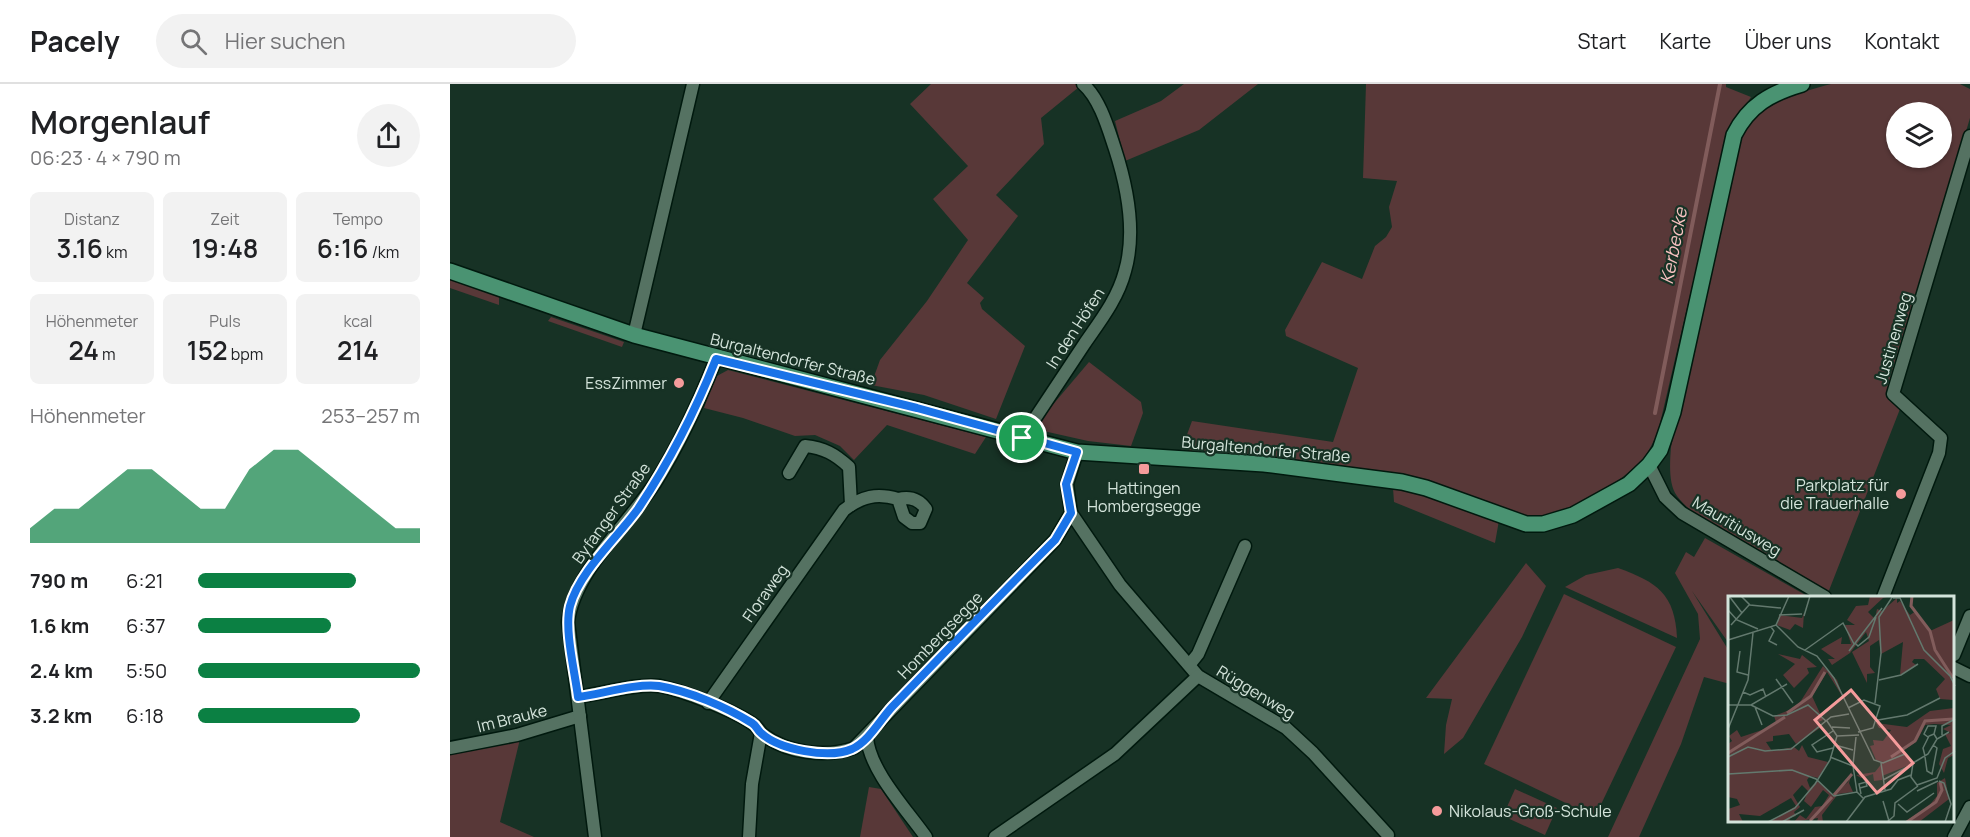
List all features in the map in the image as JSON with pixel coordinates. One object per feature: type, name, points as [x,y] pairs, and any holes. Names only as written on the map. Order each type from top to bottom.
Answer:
[{"type":"main road","name":"Burgaltendorfer Straße","points":[[450,271],[634,335],[716,359],[917,408],[1077,452],[1274,465],[1402,482],[1434,491],[1513,522],[1534,525],[1560,520],[1585,509],[1629,484],[1649,465],[1664,440],[1673,412],[1734,135],[1747,113],[1761,101],[1802,84]]},
{"type":"street","points":[[634,335],[693,84]]},
{"type":"street","name":"In den Höfen","points":[[1022,438],[1116,297],[1126,269],[1130,240],[1121,169],[1106,121],[1087,86]]},
{"type":"street","name":"Justinenweg","points":[[1883,596],[1939,453],[1941,438],[1893,394],[1970,136]]},
{"type":"street","name":"Byfanger Straße","points":[[595,837],[568,622],[570,606],[579,585],[636,511],[669,459],[696,408],[716,359]]},
{"type":"street","points":[[789,473],[805,446],[820,447],[835,454],[849,467],[851,505]]},
{"type":"street","points":[[1071,513],[1066,484],[1077,452]]},
{"type":"street","name":"Mauritiusweg","points":[[1649,465],[1665,497],[1682,513],[1823,596]]},
{"type":"street","points":[[851,505],[858,499],[882,495],[898,499]]},
{"type":"street","name":"Floraweg","points":[[708,703],[844,510],[851,505]]},
{"type":"street","name":"Rüggenweg","points":[[1071,513],[1130,598],[1190,664],[1198,676],[1286,728],[1314,753],[1388,834]]},
{"type":"street","name":"Hombergsegge","points":[[867,737],[893,706],[1055,540],[1071,513]]},
{"type":"street","points":[[1190,664],[1198,654],[1245,546]]},
{"type":"street","points":[[1955,651],[1970,616]]},
{"type":"street","points":[[1955,669],[1970,676]]},
{"type":"street","points":[[995,837],[1115,754],[1198,676]]},
{"type":"street","points":[[578,697],[657,686],[679,691],[753,723],[761,733],[815,754],[826,755],[854,748],[867,737]]},
{"type":"street","name":"Im Brauke","points":[[450,748],[517,735],[580,716]]},
{"type":"street","points":[[749,837],[752,784],[761,733]]},
{"type":"street","points":[[867,737],[868,750],[875,765],[926,837]]},
{"type":"street","points":[[1954,837],[1970,807]]},
{"type":"shaded area","points":[[931,84],[1076,84],[1079,87],[1041,118],[1044,144],[996,195],[1018,216],[967,283],[984,298],[980,303],[982,309],[1025,346],[996,419],[924,395],[871,385],[880,360],[927,301],[968,240],[933,199],[968,166],[910,104]]},
{"type":"shaded area","points":[[1184,84],[1258,84],[1199,130],[1125,161],[1115,121],[1161,101]]},
{"type":"shaded area","points":[[1366,84],[1726,84],[1726,87],[1751,97],[1728,132],[1658,432],[1649,450],[1626,475],[1567,510],[1542,517],[1526,516],[1501,509],[1495,543],[1394,502],[1392,474],[1181,451],[1192,421],[1333,442],[1358,368],[1286,336],[1285,330],[1322,262],[1362,279],[1375,246],[1386,237],[1392,227],[1389,207],[1397,181],[1363,178]]},
{"type":"shaded area","points":[[1831,84],[1960,84],[1970,89],[1970,118],[1887,396],[1900,409],[1828,593],[1706,523],[1677,496],[1671,479],[1671,447],[1738,142],[1754,118],[1777,102]]},
{"type":"shaded area","points":[[450,279],[499,297],[499,305],[450,288]]},
{"type":"shaded area","points":[[551,317],[624,342],[622,347],[548,321]]},
{"type":"shaded area","points":[[1089,362],[1141,402],[1143,413],[1131,446],[1088,441],[1039,430],[1039,421]]},
{"type":"shaded area","points":[[728,370],[986,437],[975,454],[887,425],[854,460],[840,446],[815,435],[795,436],[743,418],[704,408],[715,377]]},
{"type":"shaded area","points":[[1705,538],[1807,596],[1728,596],[1728,642],[1692,591],[1728,649],[1728,683],[1704,677],[1681,744],[1639,837],[1608,837],[1700,639],[1698,614],[1675,573],[1686,552],[1694,557]]},
{"type":"shaded area","points":[[1526,563],[1546,586],[1522,637],[1463,738],[1444,754],[1446,725],[1452,699],[1426,698]]},
{"type":"shaded area","points":[[1618,568],[1653,585],[1668,600],[1677,638],[1565,587],[1586,575]]},
{"type":"shaded area","points":[[1564,594],[1676,647],[1595,817],[1484,764]]},
{"type":"shaded area","points":[[520,739],[500,822],[534,837],[450,837],[450,752]]},
{"type":"shaded area","points":[[869,787],[881,789],[913,837],[860,837]]},
{"type":"shaded area","points":[[1515,789],[1557,808],[1545,835],[1503,816]]},
{"type":"waterway","name":"Kerbecke","points":[[1655,413],[1720,84]]},
{"type":"place","name":"EssZimmer","points":[[679,383]]},
{"type":"place","name":"Hattingen Hombergsegge","points":[[1144,469]]},
{"type":"place","name":"Parkplatz für die Trauerhalle","points":[[1901,494]]},
{"type":"place","name":"Nikolaus-Groß-Schule","points":[[1437,811]]},
{"type":"route","points":[[716,359],[917,408],[1022,438],[1077,452],[1066,484],[1071,513],[1055,540],[854,748],[834,754],[815,754],[761,733],[753,723],[708,703],[679,691],[657,686],[578,697],[568,622],[570,606],[579,585],[636,511],[681,439],[716,359]]}]
